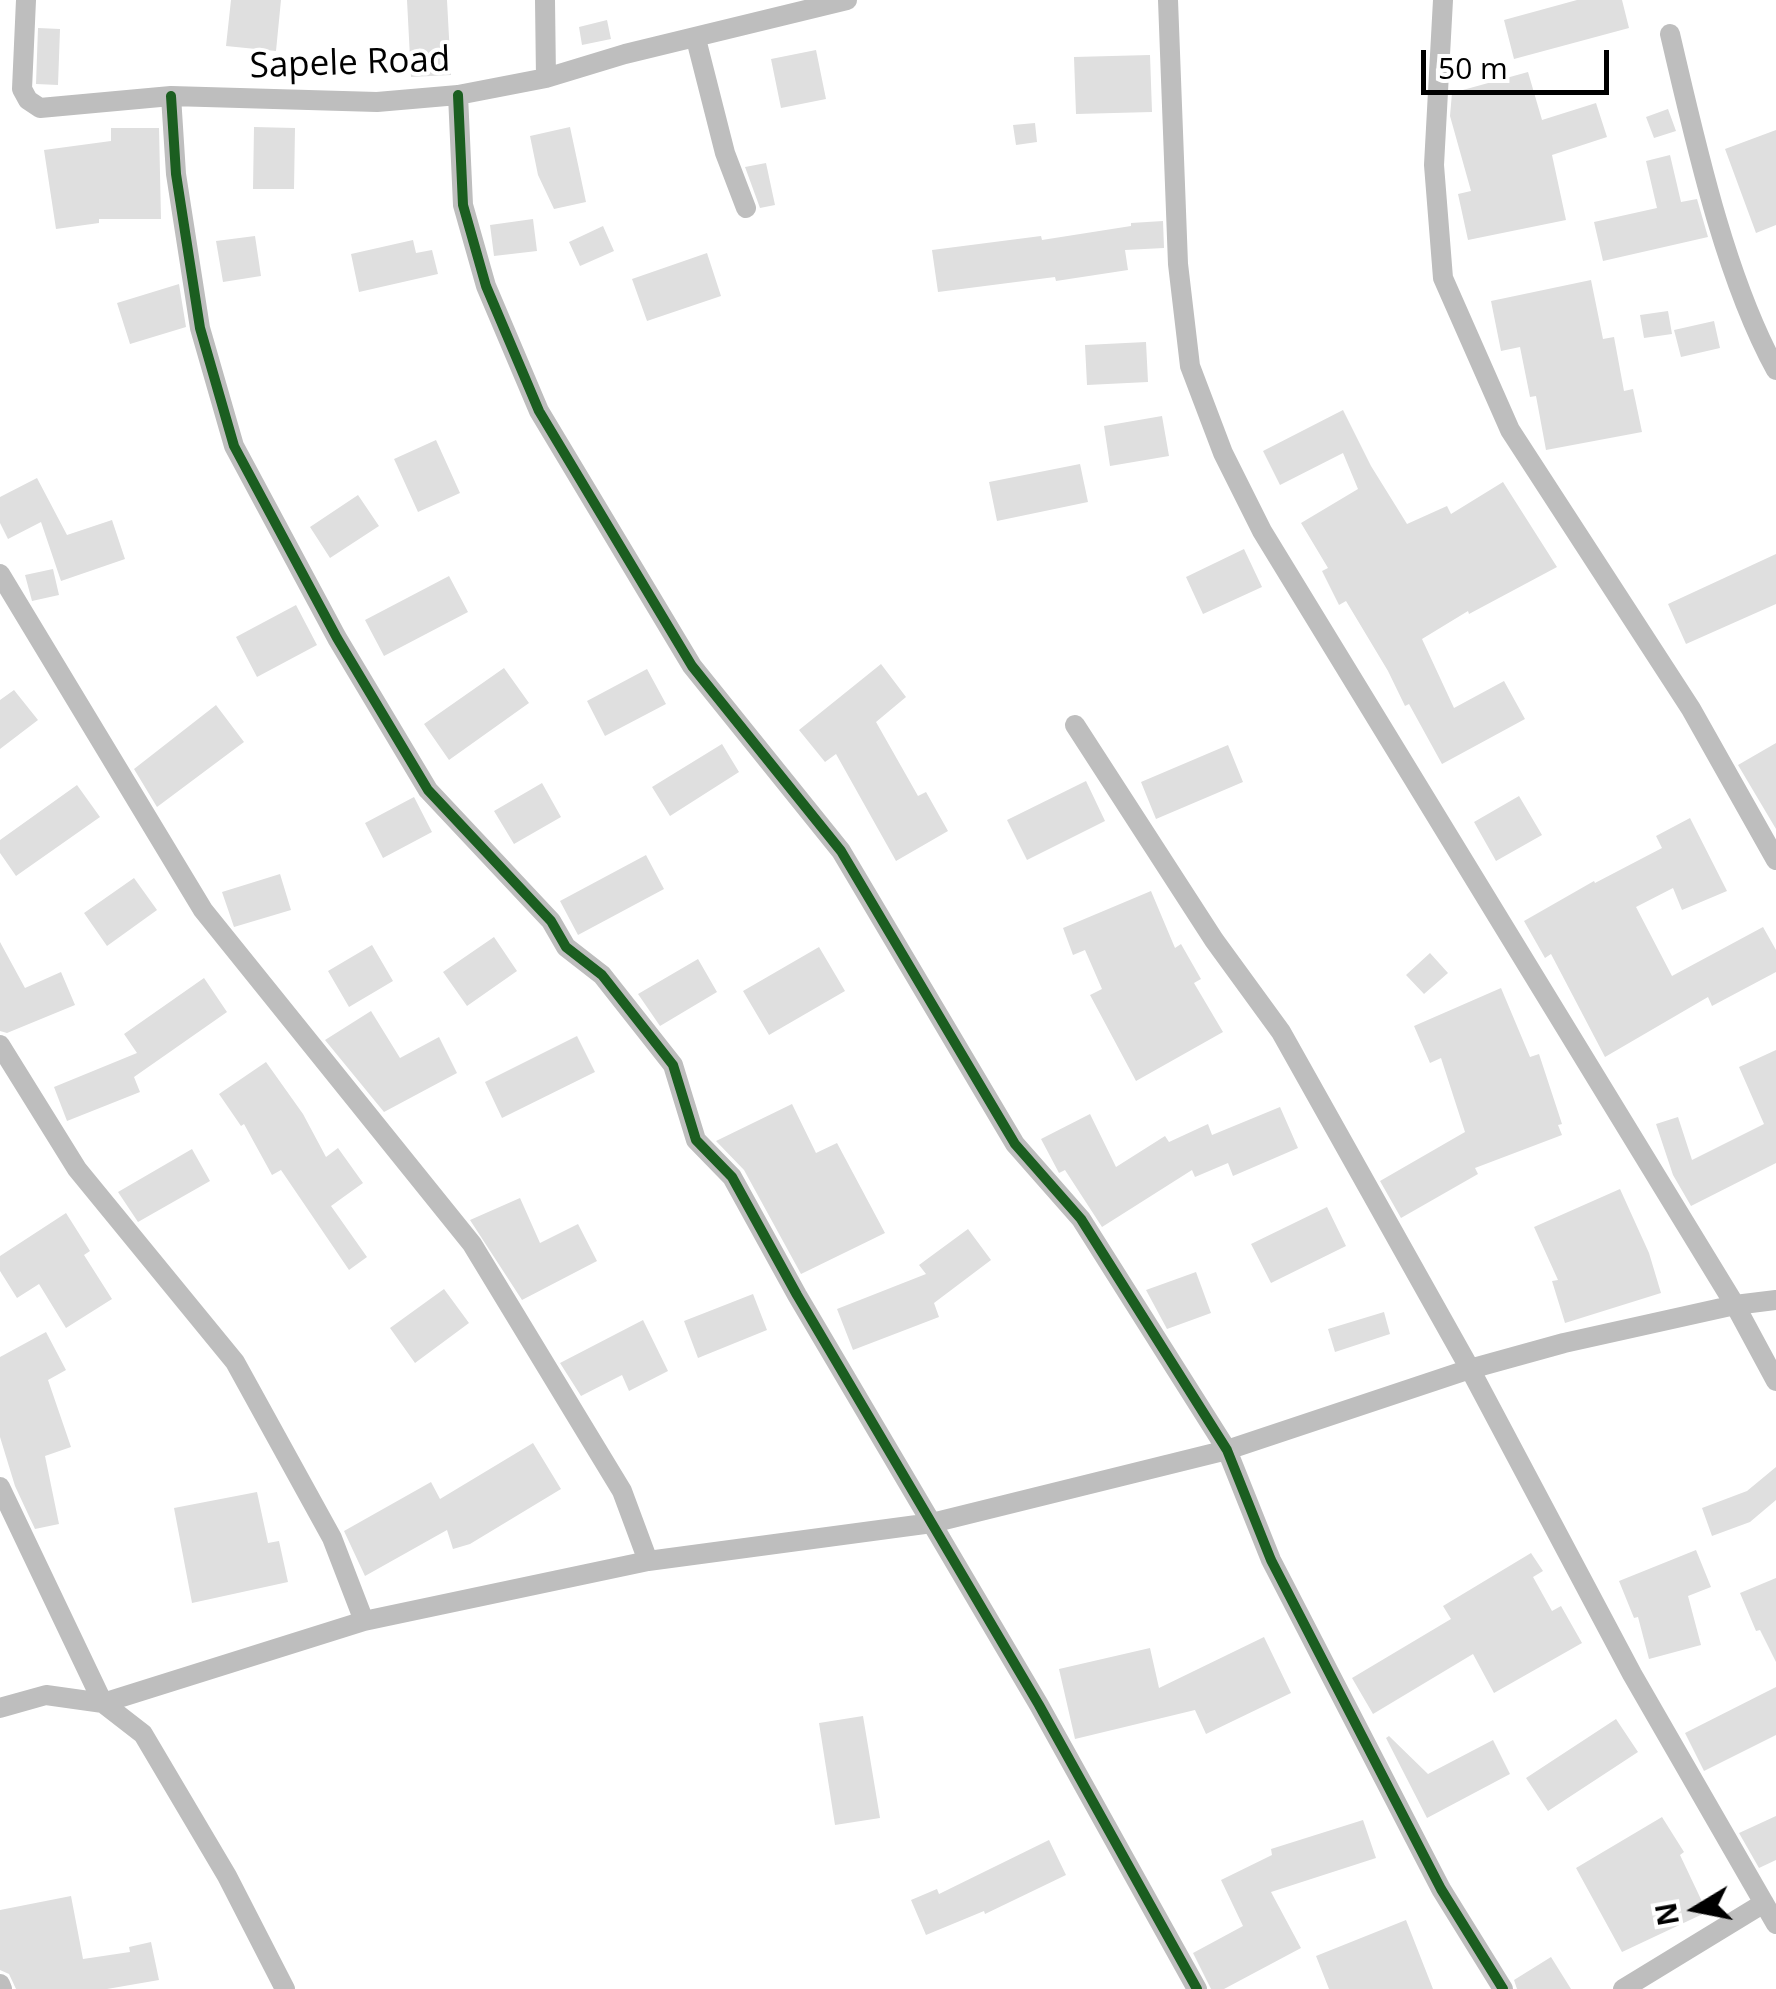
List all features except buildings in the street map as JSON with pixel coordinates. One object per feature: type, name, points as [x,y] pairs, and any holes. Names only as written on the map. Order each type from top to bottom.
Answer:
[{"type":"street","name":"Sapele Road","points":[[26,0],[22,90],[40,108],[171,96],[377,102],[458,95],[546,78],[625,54],[846,0]]},
{"type":"street","points":[[544,0],[546,78]]},
{"type":"street","points":[[1168,0],[1178,264],[1190,366],[1223,453],[1262,531],[1735,1305],[1776,1381]]},
{"type":"street","points":[[1443,0],[1434,165],[1444,278],[1510,430],[1691,709],[1776,860]]},
{"type":"street","points":[[1670,34],[1723,232],[1761,343],[1776,370]]},
{"type":"street","points":[[696,39],[725,153],[746,208]]},
{"type":"street","points":[[458,95],[463,206],[486,286],[539,411],[692,666],[841,850],[1016,1144],[1082,1219],[1227,1450],[1271,1560],[1442,1889],[1503,1989]]},
{"type":"street","points":[[171,96],[176,174],[200,328],[234,446],[337,638],[428,790],[551,921],[566,947],[602,975],[673,1065],[696,1140],[732,1177],[1039,1705],[1197,1989]]},
{"type":"street","points":[[0,574],[203,910],[472,1244],[622,1491],[648,1561]]},
{"type":"street","points":[[1075,725],[1214,940],[1281,1032],[1470,1369],[1632,1674],[1776,1924]]},
{"type":"street","points":[[0,1045],[77,1169],[236,1362],[332,1538],[364,1621]]},
{"type":"street","points":[[0,1708],[46,1695],[103,1703],[364,1621],[648,1561],[932,1523],[1227,1450],[1470,1369],[1564,1344],[1735,1305],[1776,1300]]},
{"type":"street","points":[[0,1488],[103,1703],[143,1734],[227,1876],[285,1989]]},
{"type":"street","points":[[1623,1989],[1764,1903]]},
{"type":"cycle path","points":[[458,95],[463,205],[486,286],[539,411],[692,666],[841,851],[1015,1144],[1081,1219],[1227,1450],[1271,1560],[1441,1889],[1503,1989]]},
{"type":"cycle path","points":[[171,96],[176,174],[200,328],[234,446],[337,638],[428,790],[551,921],[566,947],[602,975],[673,1065],[696,1140],[732,1177],[797,1295],[1039,1705],[1197,1989]]}]
